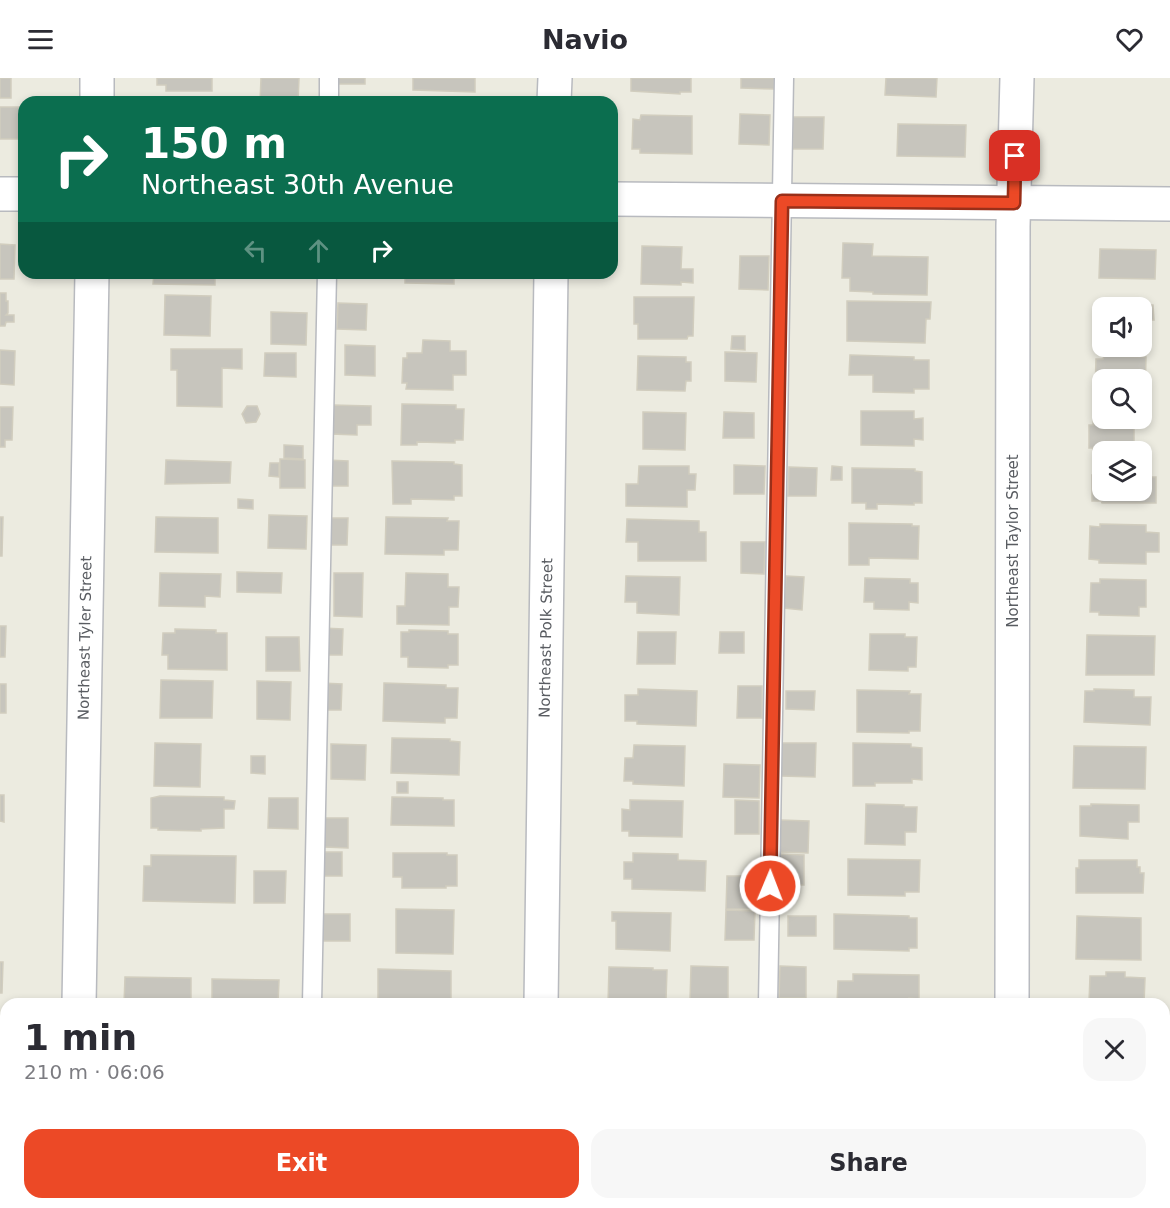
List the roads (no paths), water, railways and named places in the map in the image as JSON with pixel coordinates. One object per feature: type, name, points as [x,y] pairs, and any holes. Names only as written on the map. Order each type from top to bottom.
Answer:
[{"type":"street","points":[[97,78],[97,96]]},
{"type":"street","points":[[554,96],[555,78]]},
{"type":"street","name":"Northeast Taylor Street","points":[[1012,998],[1014,203],[1017,78]]},
{"type":"street","points":[[0,194],[18,194]]},
{"type":"street","points":[[618,199],[1170,204]]},
{"type":"street","name":"Northeast Tyler Street","points":[[79,998],[92,279]]},
{"type":"street","name":"Northeast Polk Street","points":[[542,998],[551,279]]},
{"type":"lane","points":[[329,78],[329,96]]},
{"type":"lane","points":[[768,998],[784,78]]},
{"type":"lane","points":[[312,998],[327,279]]}]
